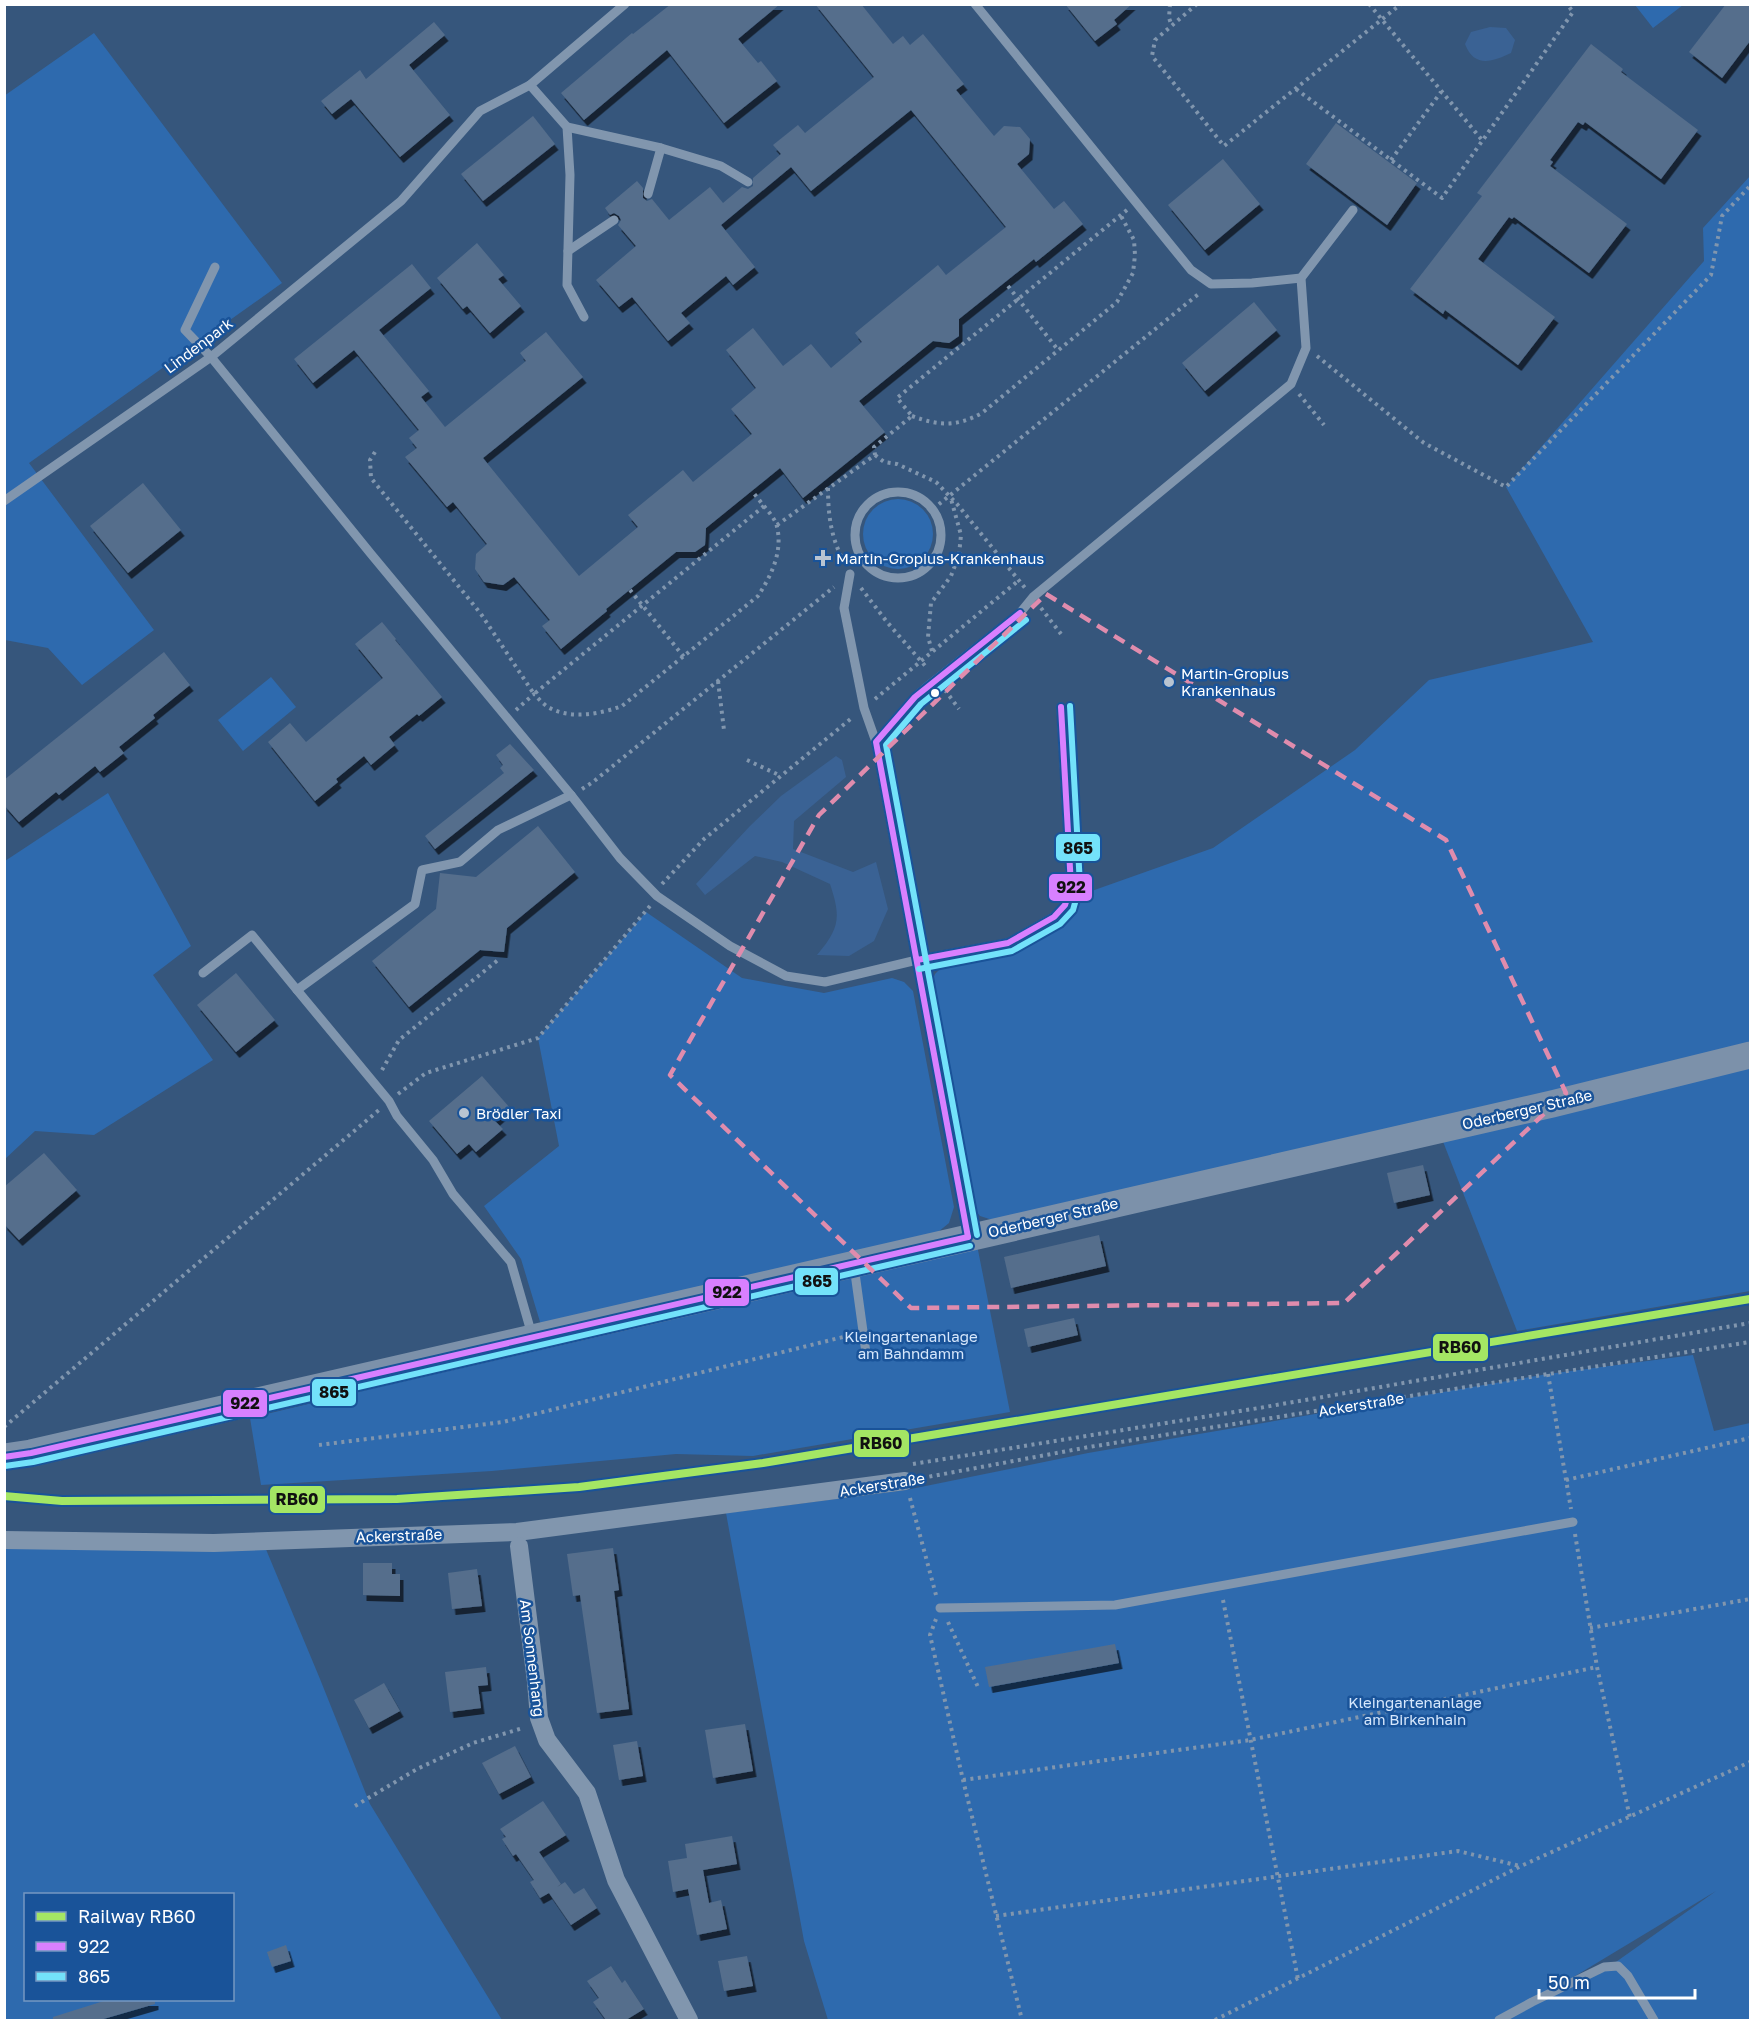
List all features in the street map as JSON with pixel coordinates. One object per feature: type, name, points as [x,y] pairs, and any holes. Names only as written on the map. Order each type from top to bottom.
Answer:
[{"type":"main road","name":"Oderberger Straße","points":[[4,1457],[31,1453],[1552,1104],[1750,1055]]},
{"type":"street","name":"Ackerstraße","points":[[4,1540],[214,1543],[517,1532],[905,1481]]},
{"type":"street","name":"Am Sonnenhang","points":[[519,1546],[537,1682],[539,1718],[547,1740],[587,1793],[616,1880],[689,2020]]},
{"type":"lane","name":"Lindenpark","points":[[4,501],[211,357],[401,201],[480,111],[530,85],[625,4]]},
{"type":"lane","points":[[975,4],[1191,270],[1210,284],[1301,278]]},
{"type":"lane","points":[[530,85],[567,127],[661,148],[721,166],[748,182]]},
{"type":"lane","points":[[567,127],[570,175],[567,285],[584,317]]},
{"type":"lane","points":[[648,194],[661,148]]},
{"type":"lane","points":[[876,742],[915,697],[1020,613],[1033,597],[1292,384],[1306,348],[1301,278],[1353,210]]},
{"type":"lane","points":[[568,251],[614,220]]},
{"type":"lane","points":[[215,267],[185,330],[211,357],[571,795],[620,858],[657,896],[730,946],[786,976],[825,982],[917,960],[1008,943],[1054,917],[1065,905],[1071,886],[1061,707]]},
{"type":"lane","points":[[891,492],[909,492],[922,498],[933,509],[941,525],[941,540],[935,557],[922,571],[902,578],[887,576],[874,571],[861,557],[855,540],[856,525],[863,509],[877,497],[891,492]]},
{"type":"lane","points":[[850,574],[844,608],[864,708],[876,742],[968,1237]]},
{"type":"lane","points":[[297,990],[415,904],[422,870],[460,862],[498,830],[571,795]]},
{"type":"lane","points":[[203,973],[252,935],[375,1083],[398,1116],[434,1160],[453,1194],[512,1262],[532,1338]]},
{"type":"lane","points":[[854,1263],[866,1353]]},
{"type":"lane","points":[[940,1608],[1115,1605],[1220,1584],[1573,1522]]},
{"type":"lane","points":[[1499,2020],[1604,1966],[1618,1965],[1628,1976],[1654,2020]]},
{"type":"path","points":[[1170,4],[1169,18],[1172,26]]},
{"type":"path","points":[[1197,4],[1155,39],[1152,56],[1224,146],[1401,4]]},
{"type":"path","points":[[1370,4],[1482,141]]},
{"type":"path","points":[[1296,89],[1442,198],[1573,12],[1567,4]]},
{"type":"path","points":[[1391,160],[1441,92]]},
{"type":"path","points":[[1306,348],[1424,443],[1506,487],[1711,275],[1722,216],[1750,186]]},
{"type":"path","points":[[1121,216],[1134,240],[1135,255],[1133,273],[1117,302],[982,413],[970,419],[947,424],[936,424],[912,416],[897,398],[1136,203]]},
{"type":"path","points":[[933,509],[1210,284]]},
{"type":"path","points":[[1008,286],[1059,350]]},
{"type":"path","points":[[1292,384],[1324,425]]},
{"type":"path","points":[[912,416],[874,447],[875,455],[884,462],[897,464],[936,482],[950,496],[1061,634]]},
{"type":"path","points":[[375,452],[370,460],[371,477],[481,614],[534,694],[549,707],[584,715],[622,706],[758,596],[770,576],[778,549],[777,525],[752,491]]},
{"type":"path","points":[[777,525],[875,455]]},
{"type":"path","points":[[828,488],[828,510],[832,536],[850,574],[959,709]]},
{"type":"path","points":[[932,651],[928,637],[931,603],[951,576],[959,555],[961,535],[950,496]]},
{"type":"path","points":[[507,718],[764,506]]},
{"type":"path","points":[[571,795],[593,782],[850,574]]},
{"type":"path","points":[[4,1427],[389,1101],[426,1073],[538,1038],[646,912],[663,883],[704,839],[1018,581]]},
{"type":"path","points":[[630,590],[684,657]]},
{"type":"path","points":[[718,681],[724,730]]},
{"type":"path","points":[[747,760],[781,776]]},
{"type":"path","points":[[375,1083],[399,1040],[498,960]]},
{"type":"path","points":[[913,1464],[1259,1408],[1750,1323]]},
{"type":"path","points":[[319,1445],[503,1422],[863,1332]]},
{"type":"path","name":"Ackerstraße","points":[[905,1481],[1089,1447],[1750,1342]]},
{"type":"path","points":[[1548,1374],[1597,1667],[1630,1818]]},
{"type":"path","points":[[1566,1480],[1750,1438]]},
{"type":"path","points":[[905,1481],[940,1608],[954,1631],[978,1687]]},
{"type":"path","points":[[1220,1584],[1298,1979]]},
{"type":"path","points":[[1590,1628],[1750,1599]]},
{"type":"path","points":[[940,1608],[930,1635],[1022,2020]]},
{"type":"path","points":[[963,1780],[1250,1740],[1597,1667]]},
{"type":"path","points":[[355,1806],[417,1769],[473,1743],[541,1723]]},
{"type":"path","points":[[1215,2020],[1521,1866],[1750,1762]]},
{"type":"path","points":[[996,1916],[1458,1851],[1521,1866]]},
{"type":"highlighted area","points":[[1046,594],[1446,840],[1566,1093],[1344,1303],[911,1308],[670,1075],[819,815]]},
{"type":"green space","points":[[1635,5],[1683,5],[1653,28]]},
{"type":"green space","points":[[94,33],[282,283],[29,463],[154,630],[82,685],[48,648],[5,640],[4,96]]},
{"type":"green space","points":[[1750,176],[1750,1042],[1731,1050],[1002,1223],[980,1216],[972,1207],[931,985],[935,974],[943,966],[967,957],[1042,938],[1068,920],[1086,893],[1213,848],[1355,750],[1429,680],[1593,642],[1506,487],[1704,261],[1703,228]]},
{"type":"green space","points":[[905,499],[918,505],[927,514],[931,520],[933,534],[931,548],[923,559],[912,567],[891,569],[873,559],[865,548],[863,527],[873,509],[884,501]]},
{"type":"green space","points":[[271,677],[296,707],[243,751],[218,720]]},
{"type":"green space","points":[[108,793],[191,946],[153,975],[213,1060],[94,1135],[35,1131],[5,1159],[5,861]]},
{"type":"green space","points":[[646,912],[742,978],[824,993],[892,978],[904,982],[913,991],[954,1207],[949,1223],[938,1232],[541,1325],[521,1259],[484,1206],[559,1146],[538,1038]]},
{"type":"green space","points":[[1750,1064],[1750,1291],[1517,1331],[1442,1139]]},
{"type":"green space","name":"Kleingartenanlage am Bahndamm","points":[[977,1245],[1010,1412],[753,1456],[676,1454],[492,1471],[261,1485],[250,1418]]},
{"type":"green space","name":"Kleingartenanlage am Birkenhain","points":[[1693,1355],[1714,1431],[1750,1423],[1750,2020],[828,2020],[804,1941],[726,1513],[906,1490],[1088,1453],[1548,1374]],"holes":[[[1716,1891],[1599,1974],[1537,1999]]]},
{"type":"green space","points":[[265,1547],[370,1804],[502,2020],[5,2020],[5,1548],[197,1551]]},
{"type":"shaded area","points":[[1490,27],[1506,28],[1515,40],[1511,53],[1497,59],[1478,60],[1473,57],[1465,44],[1471,32]]},
{"type":"shaded area","points":[[836,756],[842,760],[846,777],[794,821],[793,849],[853,872],[876,862],[888,909],[874,941],[849,956],[817,955],[825,946],[836,922],[836,905],[830,884],[782,862],[755,856],[705,895],[696,884],[781,796]]},
{"type":"building","points":[[671,4],[780,4],[738,39],[758,63],[761,61],[777,81],[724,123],[667,50],[584,120],[561,93],[632,33]]},
{"type":"building","points":[[815,4],[861,4],[893,44],[903,36],[910,45],[923,34],[964,84],[956,90],[994,136],[1004,126],[1020,127],[1030,139],[1029,154],[1017,164],[1054,209],[1064,201],[1083,224],[1036,262],[1034,259],[959,319],[959,336],[949,343],[933,341],[859,401],[885,432],[803,498],[780,468],[706,528],[705,545],[695,552],[676,552],[561,649],[542,626],[550,620],[514,577],[503,585],[484,582],[475,569],[476,554],[487,544],[453,502],[447,507],[405,457],[417,448],[409,438],[419,430],[354,350],[313,383],[294,359],[412,264],[431,288],[379,330],[429,391],[421,397],[445,427],[526,361],[520,353],[546,332],[583,377],[483,458],[579,576],[638,527],[628,515],[683,470],[693,482],[752,434],[731,409],[756,388],[726,350],[753,328],[783,366],[811,344],[831,368],[862,342],[855,333],[938,265],[946,275],[1006,227],[911,110],[811,191],[791,167],[721,225],[755,267],[733,285],[726,276],[681,313],[690,323],[668,341],[632,297],[619,307],[596,280],[636,246],[618,225],[621,220],[619,216],[614,213],[610,215],[605,208],[637,181],[643,188],[643,198],[647,201],[652,199],[669,220],[710,187],[723,203],[742,187],[748,189],[753,186],[753,178],[781,154],[773,145],[798,125],[805,133],[874,77]]},
{"type":"building","points":[[1065,4],[1132,4],[1114,20],[1117,24],[1095,41]]},
{"type":"building","points":[[1726,4],[1750,4],[1750,41],[1722,78],[1689,52]]},
{"type":"building","points":[[434,22],[445,35],[409,65],[450,115],[400,157],[351,99],[332,114],[321,101],[360,70],[366,79]]},
{"type":"building","points":[[1591,44],[1623,69],[1621,72],[1698,130],[1661,179],[1585,122],[1583,125],[1578,122],[1550,160],[1553,162],[1550,166],[1627,224],[1589,273],[1514,217],[1512,219],[1509,217],[1478,259],[1555,317],[1518,365],[1445,310],[1443,314],[1410,289],[1482,196],[1477,193]]},
{"type":"building","points":[[533,116],[555,144],[483,201],[461,174]]},
{"type":"building","points":[[1336,123],[1417,183],[1387,225],[1306,164]]},
{"type":"building","points":[[1223,159],[1260,204],[1205,250],[1168,205]]},
{"type":"building","points":[[477,243],[504,275],[498,279],[521,306],[490,333],[467,306],[463,309],[437,278]]},
{"type":"building","points":[[1254,302],[1277,330],[1205,391],[1182,363]]},
{"type":"building","points":[[143,483],[181,530],[128,573],[90,526]]},
{"type":"building","points":[[382,622],[442,697],[389,737],[395,745],[371,765],[364,756],[336,779],[338,782],[315,801],[268,742],[290,723],[306,742],[383,678],[355,644]]},
{"type":"building","points":[[164,652],[190,685],[153,715],[155,718],[119,747],[124,753],[100,772],[95,766],[59,795],[56,792],[19,822],[4,805],[4,780]]},
{"type":"building","points":[[510,744],[534,770],[435,849],[425,836],[504,773],[500,768],[503,765],[496,755]]},
{"type":"building","points":[[538,826],[575,872],[507,928],[504,952],[480,950],[409,1007],[372,961],[436,909],[440,873],[476,877]]},
{"type":"building","points":[[236,973],[275,1020],[236,1052],[197,1005]]},
{"type":"building","points":[[482,1076],[510,1108],[495,1121],[503,1129],[476,1152],[469,1144],[457,1154],[429,1121]]},
{"type":"building","points":[[44,1153],[77,1190],[19,1240],[4,1224],[4,1187]]},
{"type":"building","points":[[1423,1165],[1430,1195],[1394,1203],[1387,1173]]},
{"type":"building","points":[[1099,1235],[1106,1266],[1011,1288],[1004,1257]]},
{"type":"building","points":[[1074,1318],[1078,1335],[1028,1347],[1024,1329]]},
{"type":"building","points":[[613,1548],[619,1590],[614,1591],[629,1709],[597,1713],[580,1595],[573,1596],[567,1554]]},
{"type":"building","points":[[363,1563],[392,1563],[392,1574],[400,1574],[400,1596],[363,1595]]},
{"type":"building","points":[[477,1569],[482,1606],[452,1609],[448,1573]]},
{"type":"building","points":[[1115,1644],[1119,1663],[989,1687],[985,1667]]},
{"type":"building","points":[[486,1667],[488,1685],[478,1686],[481,1708],[450,1712],[445,1672]]},
{"type":"building","points":[[384,1683],[400,1711],[369,1728],[354,1700]]},
{"type":"building","points":[[745,1724],[753,1771],[713,1778],[705,1730]]},
{"type":"building","points":[[637,1741],[643,1776],[619,1780],[613,1745]]},
{"type":"building","points":[[515,1746],[531,1777],[499,1794],[482,1763]]},
{"type":"building","points":[[543,1801],[566,1835],[539,1852],[561,1884],[557,1887],[565,1882],[574,1894],[584,1888],[597,1908],[571,1925],[549,1893],[540,1898],[530,1882],[534,1880],[516,1854],[513,1856],[502,1839],[506,1837],[500,1829]]},
{"type":"building","points":[[732,1836],[737,1864],[703,1870],[709,1903],[721,1900],[727,1929],[697,1935],[688,1889],[673,1892],[668,1861],[687,1858],[685,1844]]},
{"type":"building","points":[[286,1945],[291,1961],[272,1967],[267,1952]]},
{"type":"building","points":[[747,1956],[753,1986],[724,1991],[718,1961]]},
{"type":"building","points":[[611,1966],[622,1983],[625,1980],[644,2009],[626,2020],[606,2020],[593,2002],[599,1998],[587,1981]]},
{"type":"building","points":[[104,2001],[155,2001],[155,2004],[100,2020],[53,2020],[53,2017]]},
{"type":"rail line","name":"RB60","points":[[4,1496],[62,1501],[397,1499],[579,1487],[763,1463],[1750,1299]]},
{"type":"transit line","name":"922","points":[[968,1237],[876,742],[915,697],[1020,613]]},
{"type":"transit line","name":"865","points":[[977,1235],[886,745],[921,704],[1026,620]]},
{"type":"transit line","name":"865","points":[[919,969],[1012,951],[1060,924],[1073,910],[1080,885],[1070,706]]},
{"type":"transit line","name":"922","points":[[917,960],[1008,943],[1054,917],[1065,905],[1071,886],[1061,707]]},
{"type":"transit line","name":"922","points":[[4,1457],[31,1453],[968,1237]]},
{"type":"transit line","name":"865","points":[[5,1466],[33,1462],[970,1246]]},
{"type":"place","name":"Martin-Gropius-Krankenhaus","points":[[823,558]]},
{"type":"place","name":"Martin-Gropius Krankenhaus","points":[[1169,682]]},
{"type":"place","name":"Brödler Taxi","points":[[464,1113]]}]
